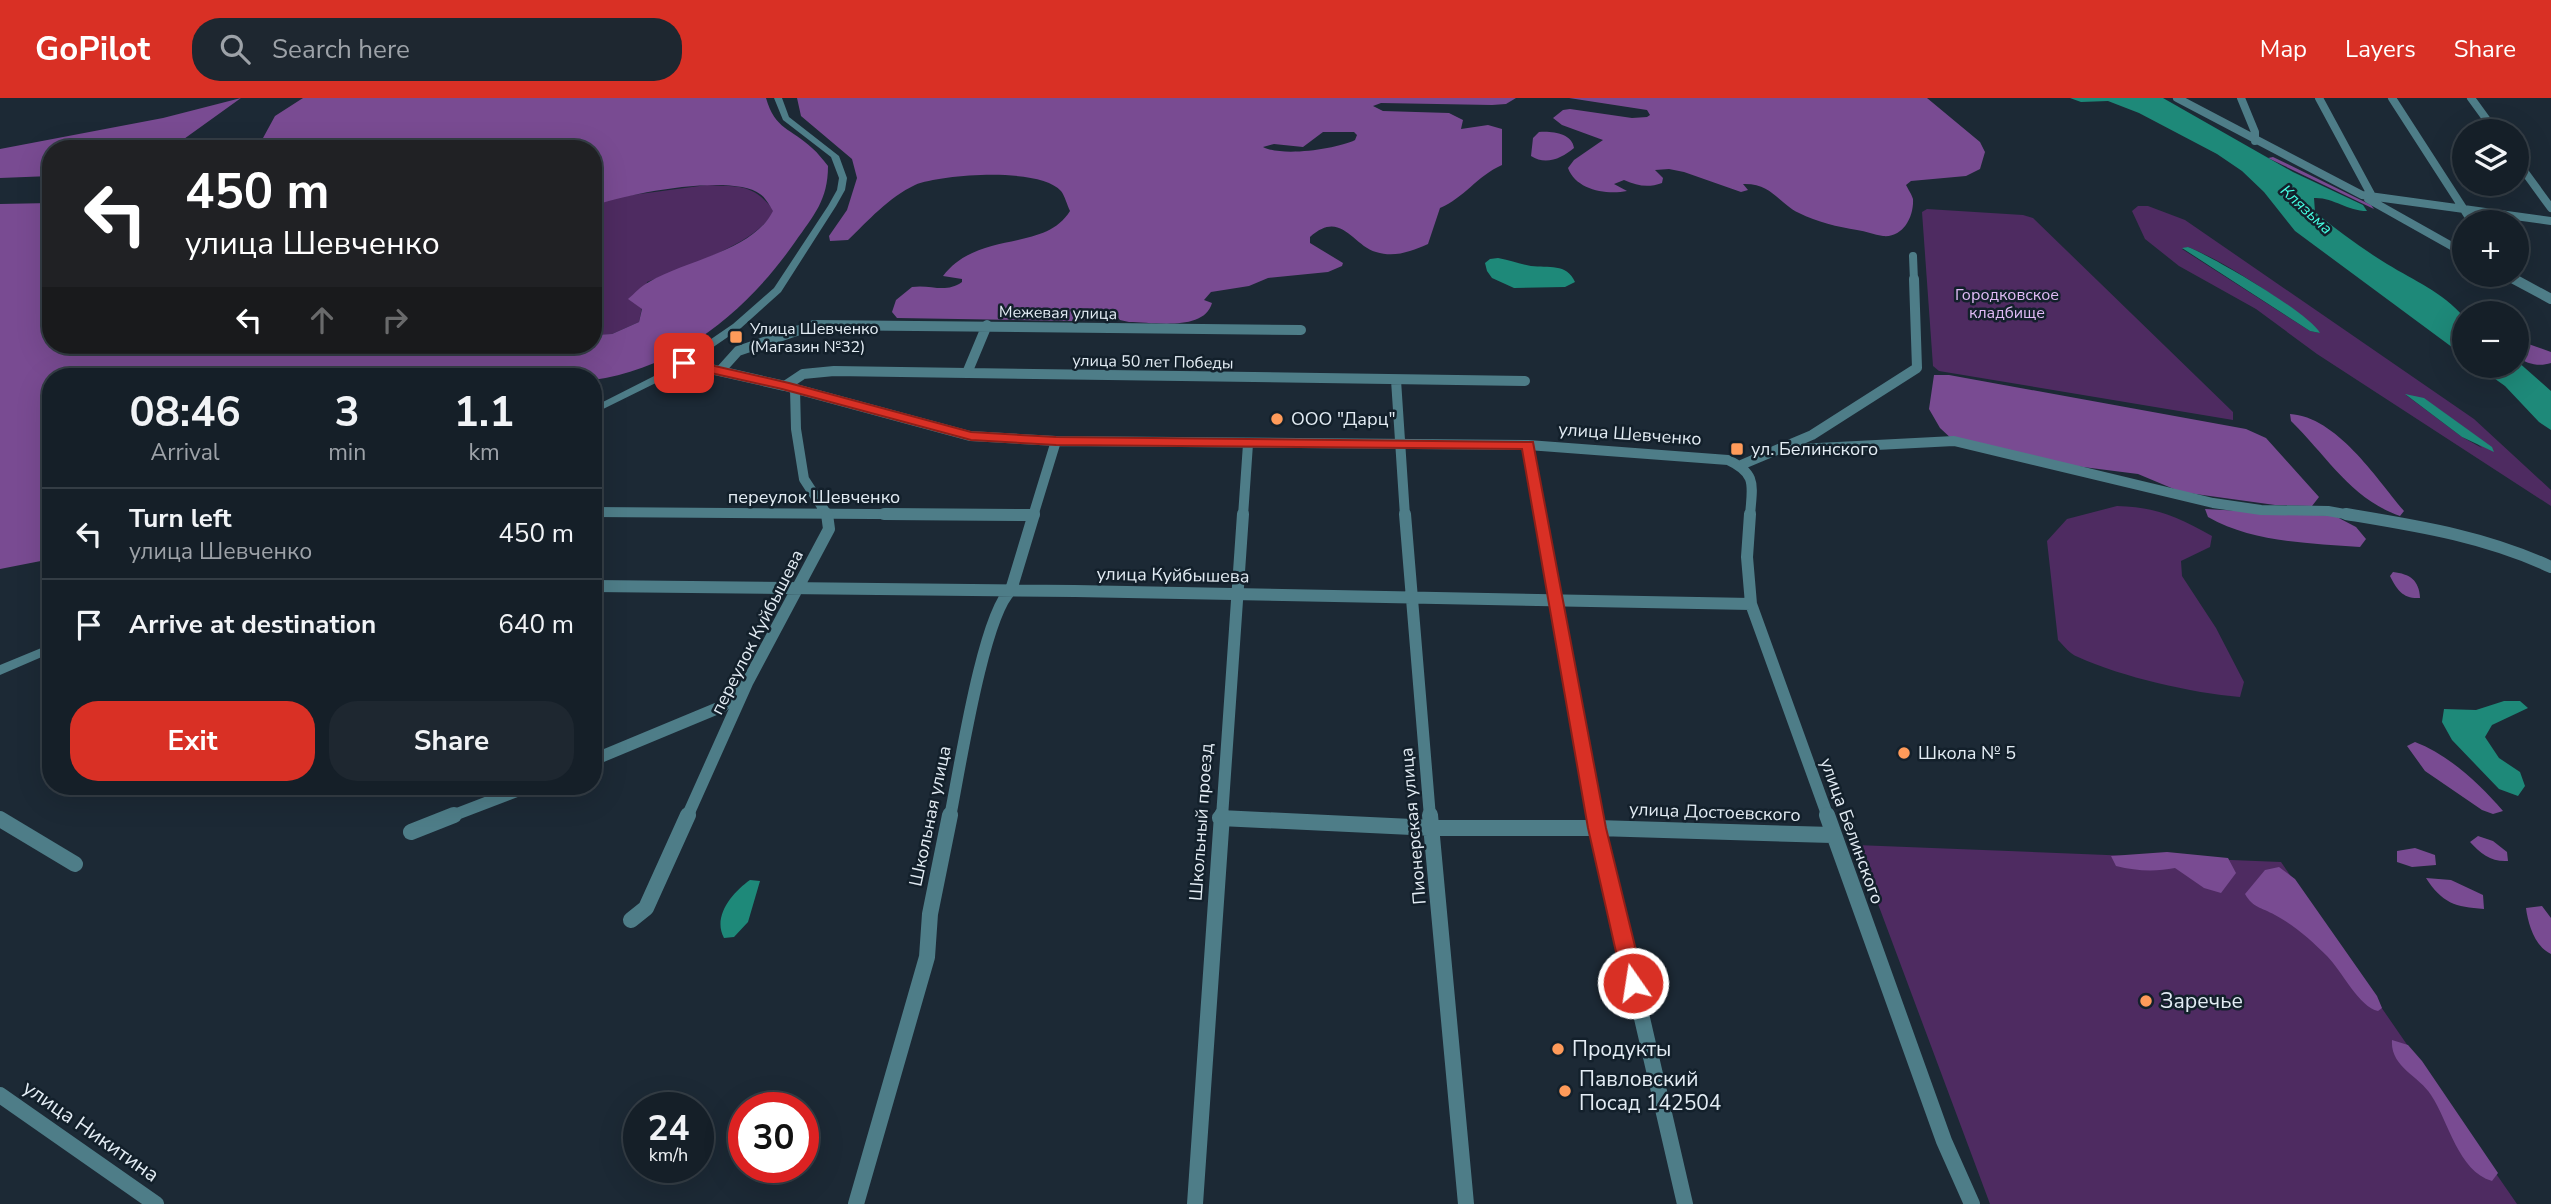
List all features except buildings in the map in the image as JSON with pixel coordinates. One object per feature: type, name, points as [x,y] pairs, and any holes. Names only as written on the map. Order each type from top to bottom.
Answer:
[{"type":"street","points":[[602,406],[684,363],[737,326],[778,290],[841,191],[843,178],[835,156],[786,118],[778,98]]},
{"type":"street","points":[[2177,98],[2362,195],[2452,246]]},
{"type":"street","points":[[2241,98],[2255,132],[2255,141]]},
{"type":"street","points":[[2319,98],[2373,198]]},
{"type":"street","points":[[2392,98],[2464,210]]},
{"type":"street","points":[[2471,98],[2486,119]]},
{"type":"street","points":[[2529,178],[2551,208]]},
{"type":"street","points":[[2362,195],[2464,210]]},
{"type":"street","points":[[2529,218],[2551,221]]},
{"type":"street","points":[[1741,465],[1823,429],[1917,368],[1913,256]]},
{"type":"street","points":[[2528,287],[2551,299]]},
{"type":"street","name":"Межевая улица","points":[[720,371],[738,351],[814,325],[1301,330]]},
{"type":"street","points":[[967,373],[987,325]]},
{"type":"street","name":"улица Шевченко","points":[[684,363],[790,387],[971,436],[1056,441],[1528,445],[1728,460],[1741,465]]},
{"type":"street","name":"улица 50 лет Победы","points":[[790,387],[803,374],[821,371],[1525,381]]},
{"type":"street","name":"Пионерская улица","points":[[1396,380],[1410,597],[1466,1204]]},
{"type":"street","points":[[790,387],[804,478],[828,515]]},
{"type":"street","name":"Школьная улица","points":[[856,1204],[927,957],[930,914],[982,660],[1002,598],[1011,590],[1056,441]]},
{"type":"street","points":[[1779,450],[1802,447],[1912,446],[1954,441],[2213,503],[2261,510],[2328,511],[2446,531],[2512,549],[2551,568]]},
{"type":"street","name":"Школьный проезд","points":[[1195,1204],[1248,444]]},
{"type":"street","points":[[1528,445],[1597,828],[1685,1204]]},
{"type":"street","name":"улица Белинского","points":[[1741,465],[1752,480],[1747,557],[1751,604],[1944,1141],[1972,1204]]},
{"type":"street","name":"переулок Шевченко","points":[[602,512],[1034,515]]},
{"type":"street","name":"переулок Куйбышева","points":[[631,920],[646,908],[747,683],[829,529],[828,515]]},
{"type":"street","name":"улица Куйбышева","points":[[602,586],[1011,590],[1751,604]]},
{"type":"street","points":[[0,670],[42,652]]},
{"type":"street","points":[[602,756],[723,706],[747,683]]},
{"type":"street","points":[[411,832],[507,795]]},
{"type":"street","points":[[0,818],[75,864]]},
{"type":"street","name":"улица Достоевского","points":[[1220,818],[1433,828],[1597,828],[1832,835]]},
{"type":"street","name":"улица Никитина","points":[[0,1095],[156,1204]]},
{"type":"green space","points":[[707,185],[737,187],[759,195],[774,211],[752,234],[735,244],[647,282],[639,322],[612,334],[602,335],[602,203],[617,197]]},
{"type":"green space","points":[[2138,206],[2148,206],[2185,220],[2474,419],[2551,490],[2551,506],[2317,354],[2256,309],[2179,266],[2145,239],[2132,211]],"holes":[[[2188,247],[2257,285],[2292,309],[2320,333],[2310,331],[2182,249]],[[2406,395],[2438,409],[2482,448],[2462,437]]]},
{"type":"green space","name":"Городковское кладбище","points":[[1927,209],[2023,215],[2033,218],[2233,412],[2233,420],[1939,371],[1933,366],[1922,212]]},
{"type":"green space","points":[[2117,506],[2144,508],[2167,514],[2212,536],[2210,547],[2181,561],[2182,576],[2216,628],[2244,682],[2240,697],[2179,688],[2115,671],[2075,656],[2058,640],[2047,541],[2067,519]]},
{"type":"green space","name":"Заречье","points":[[1856,845],[2281,862],[2517,1204],[1990,1204]]},
{"type":"shaded area","points":[[241,98],[183,140],[47,140],[163,118]]},
{"type":"shaded area","points":[[303,98],[766,98],[779,123],[812,148],[828,166],[826,188],[814,215],[795,242],[755,291],[732,313],[682,349],[654,363],[624,373],[602,378],[602,368],[42,368],[42,561],[0,569],[0,204],[42,203],[42,354],[602,354],[602,335],[612,334],[639,322],[642,309],[628,299],[643,286],[664,274],[735,245],[763,225],[773,211],[760,194],[746,188],[727,185],[653,191],[602,203],[602,140],[262,140],[275,116]]},
{"type":"shaded area","points":[[797,98],[1516,98],[1506,104],[1492,105],[1381,103],[1373,106],[1383,111],[1449,113],[1463,120],[1461,129],[1488,125],[1502,129],[1502,165],[1440,208],[1428,244],[1403,253],[1383,254],[1368,248],[1346,231],[1330,227],[1321,229],[1310,237],[1310,243],[1343,263],[1342,266],[1328,272],[1268,278],[1249,286],[1211,292],[1204,300],[1212,303],[1207,312],[1199,318],[1188,322],[1163,324],[1129,322],[1109,313],[1100,319],[1072,321],[897,318],[892,312],[896,300],[912,287],[956,286],[962,279],[943,276],[958,261],[974,252],[1028,238],[1059,224],[1070,211],[1064,195],[1050,183],[1034,178],[991,175],[928,181],[896,196],[848,240],[830,241],[829,236],[847,210],[857,178],[852,159],[801,116]],"holes":[[[1323,132],[1354,132],[1357,135],[1355,140],[1323,149],[1296,152],[1263,147],[1274,144],[1303,147]]]},
{"type":"shaded area","points":[[1569,98],[1927,98],[1980,142],[1985,152],[1980,169],[1966,176],[1911,181],[1906,185],[1913,199],[1912,213],[1902,230],[1890,236],[1883,236],[1820,222],[1792,209],[1761,187],[1743,184],[1748,190],[1741,192],[1669,169],[1655,170],[1663,178],[1662,183],[1657,185],[1643,186],[1624,180],[1614,184],[1627,191],[1610,192],[1585,186],[1568,168],[1574,160],[1603,140],[1562,125],[1553,118],[1563,110],[1570,109],[1632,118],[1650,115],[1647,110]]},
{"type":"shaded area","points":[[1539,132],[1565,136],[1570,139],[1574,148],[1554,160],[1537,159],[1531,156],[1533,138]]},
{"type":"shaded area","points":[[42,141],[42,176],[0,178],[0,149]]},
{"type":"shaded area","points":[[2273,157],[2371,205],[2374,209],[2268,158]]},
{"type":"shaded area","points":[[2529,344],[2551,352],[2551,363],[2529,362]]},
{"type":"shaded area","points":[[1934,375],[1949,375],[2246,429],[2266,438],[2319,497],[2312,506],[2275,505],[2181,492],[2138,474],[2036,461],[1954,441],[1940,428],[1929,409]]},
{"type":"shaded area","points":[[2290,414],[2307,418],[2339,437],[2404,511],[2400,516],[2367,499],[2353,488],[2291,421]]},
{"type":"shaded area","points":[[2205,509],[2335,516],[2356,527],[2366,539],[2360,547],[2263,537],[2226,526],[2208,517]]},
{"type":"shaded area","points":[[2393,572],[2404,574],[2416,582],[2420,598],[2401,593],[2390,576]]},
{"type":"shaded area","points":[[2415,742],[2440,754],[2463,771],[2503,811],[2493,814],[2482,810],[2425,771],[2407,746]]},
{"type":"shaded area","points":[[2478,836],[2493,841],[2507,852],[2508,861],[2491,859],[2478,850],[2470,842]]},
{"type":"shaded area","points":[[2415,848],[2435,855],[2436,865],[2412,867],[2397,862],[2397,851]]},
{"type":"shaded area","points":[[2167,852],[2228,858],[2236,873],[2221,893],[2204,888],[2175,868],[2123,868],[2116,866],[2111,856]]},
{"type":"shaded area","points":[[2279,867],[2295,879],[2377,996],[2382,1008],[2378,1011],[2364,1003],[2327,956],[2309,939],[2248,899],[2245,894],[2265,870]]},
{"type":"shaded area","points":[[2426,878],[2451,880],[2483,895],[2484,909],[2450,902],[2438,893]]},
{"type":"shaded area","points":[[2542,906],[2551,918],[2551,954],[2537,941],[2527,914],[2526,908]]},
{"type":"shaded area","points":[[2392,1040],[2408,1045],[2422,1061],[2498,1173],[2492,1181],[2480,1176],[2463,1157],[2431,1095],[2400,1064]]},
{"type":"water","name":"Клязьма","points":[[2070,98],[2163,98],[2293,172],[2363,205],[2367,211],[2314,198],[2315,212],[2324,219],[2377,258],[2452,305],[2452,347],[2295,231],[2264,192],[2242,171],[2217,154],[2139,113],[2108,101],[2081,102]]},
{"type":"water","points":[[2188,247],[2280,299],[2320,333],[2310,331],[2182,248]]},
{"type":"water","points":[[1498,258],[1531,266],[1562,269],[1572,276],[1575,282],[1565,287],[1514,288],[1492,278],[1487,271],[1485,263]]},
{"type":"water","points":[[2529,372],[2551,391],[2551,430],[2539,422],[2494,378],[2529,378]]},
{"type":"water","points":[[2405,394],[2424,398],[2492,447],[2494,452],[2462,437]]},
{"type":"water","points":[[2504,701],[2520,701],[2528,708],[2492,725],[2485,737],[2499,758],[2520,772],[2525,786],[2518,796],[2499,789],[2452,740],[2442,722],[2444,709],[2476,710]]},
{"type":"water","points":[[750,880],[760,881],[748,922],[734,937],[724,938],[721,930],[722,913],[731,898]]},
{"type":"place","name":"Улица Шевченко (Магазин №32)","points":[[736,337]]},
{"type":"place","name":"ООО \"Дарц\"","points":[[1277,419]]},
{"type":"place","name":"ул. Белинского","points":[[1737,449]]},
{"type":"place","name":"Школа № 5","points":[[1904,753]]},
{"type":"place","name":"Заречье","points":[[2146,1001]]},
{"type":"place","name":"Продукты","points":[[1558,1049]]},
{"type":"place","name":"Павловский Посад 142504","points":[[1565,1091]]},
{"type":"route","points":[[684,363],[785,386],[971,436],[1056,441],[1528,445],[1597,828],[1633,983]]}]
